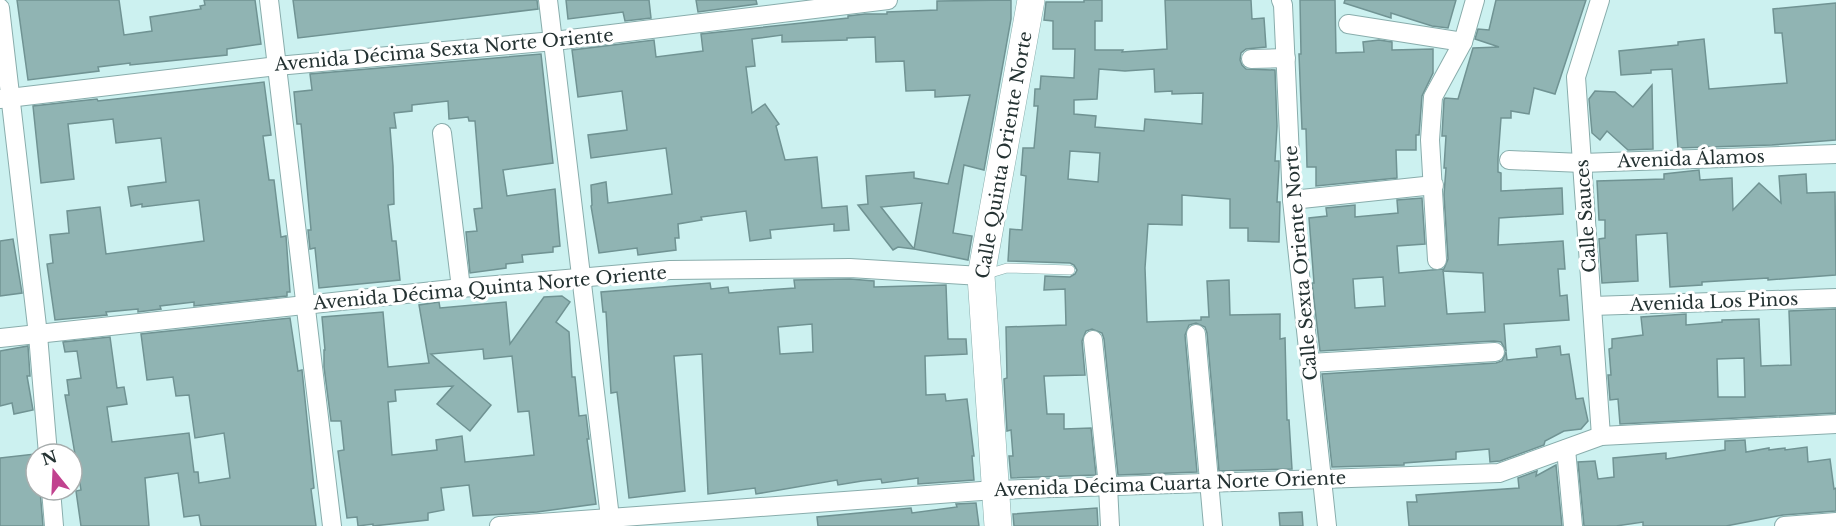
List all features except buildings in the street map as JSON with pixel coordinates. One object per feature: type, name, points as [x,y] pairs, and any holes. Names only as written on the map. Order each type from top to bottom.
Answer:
[{"type":"street","points":[[269,0],[332,526]]},
{"type":"street","points":[[548,0],[610,522]]},
{"type":"street","name":"Avenida Décima Sexta Norte Oriente","points":[[5,99],[277,66],[554,41],[888,0]]},
{"type":"street","name":"Calle Quinta Oriente Norte","points":[[998,526],[981,276],[1031,0]]},
{"type":"street","name":"Calle Sexta Oriente Norte","points":[[1281,0],[1286,58],[1292,200],[1326,526]]},
{"type":"street","points":[[1437,260],[1430,140],[1433,97],[1463,42],[1476,0]]},
{"type":"street","name":"Calle Sauces","points":[[1600,0],[1576,76],[1601,436]]},
{"type":"street","points":[[0,8],[5,99],[38,336],[47,442]]},
{"type":"street","points":[[1348,24],[1463,42]]},
{"type":"street","points":[[1251,59],[1286,58]]},
{"type":"street","points":[[442,133],[461,288]]},
{"type":"street","name":"Avenida Álamos","points":[[1509,160],[1582,163],[1836,154]]},
{"type":"street","points":[[1292,200],[1434,185]]},
{"type":"street","name":"Avenida Décima Quinta Norte Oriente","points":[[0,338],[38,336],[461,288],[670,270],[850,268],[981,276]]},
{"type":"street","name":"Avenida Los Pinos","points":[[1592,306],[1836,298]]},
{"type":"street","points":[[1196,334],[1213,526]]},
{"type":"street","points":[[1093,340],[1110,526]]},
{"type":"street","points":[[1310,363],[1495,352]]},
{"type":"street","name":"Avenida Décima Cuarta Norte Oriente","points":[[499,526],[610,522],[995,490],[1500,473],[1601,436],[1836,424]]},
{"type":"street","points":[[1566,448],[1573,526]]},
{"type":"street","points":[[52,502],[54,526]]},
{"type":"street","points":[[1784,526],[1836,522]]},
{"type":"lane","points":[[981,276],[1007,268],[1070,270]]}]
